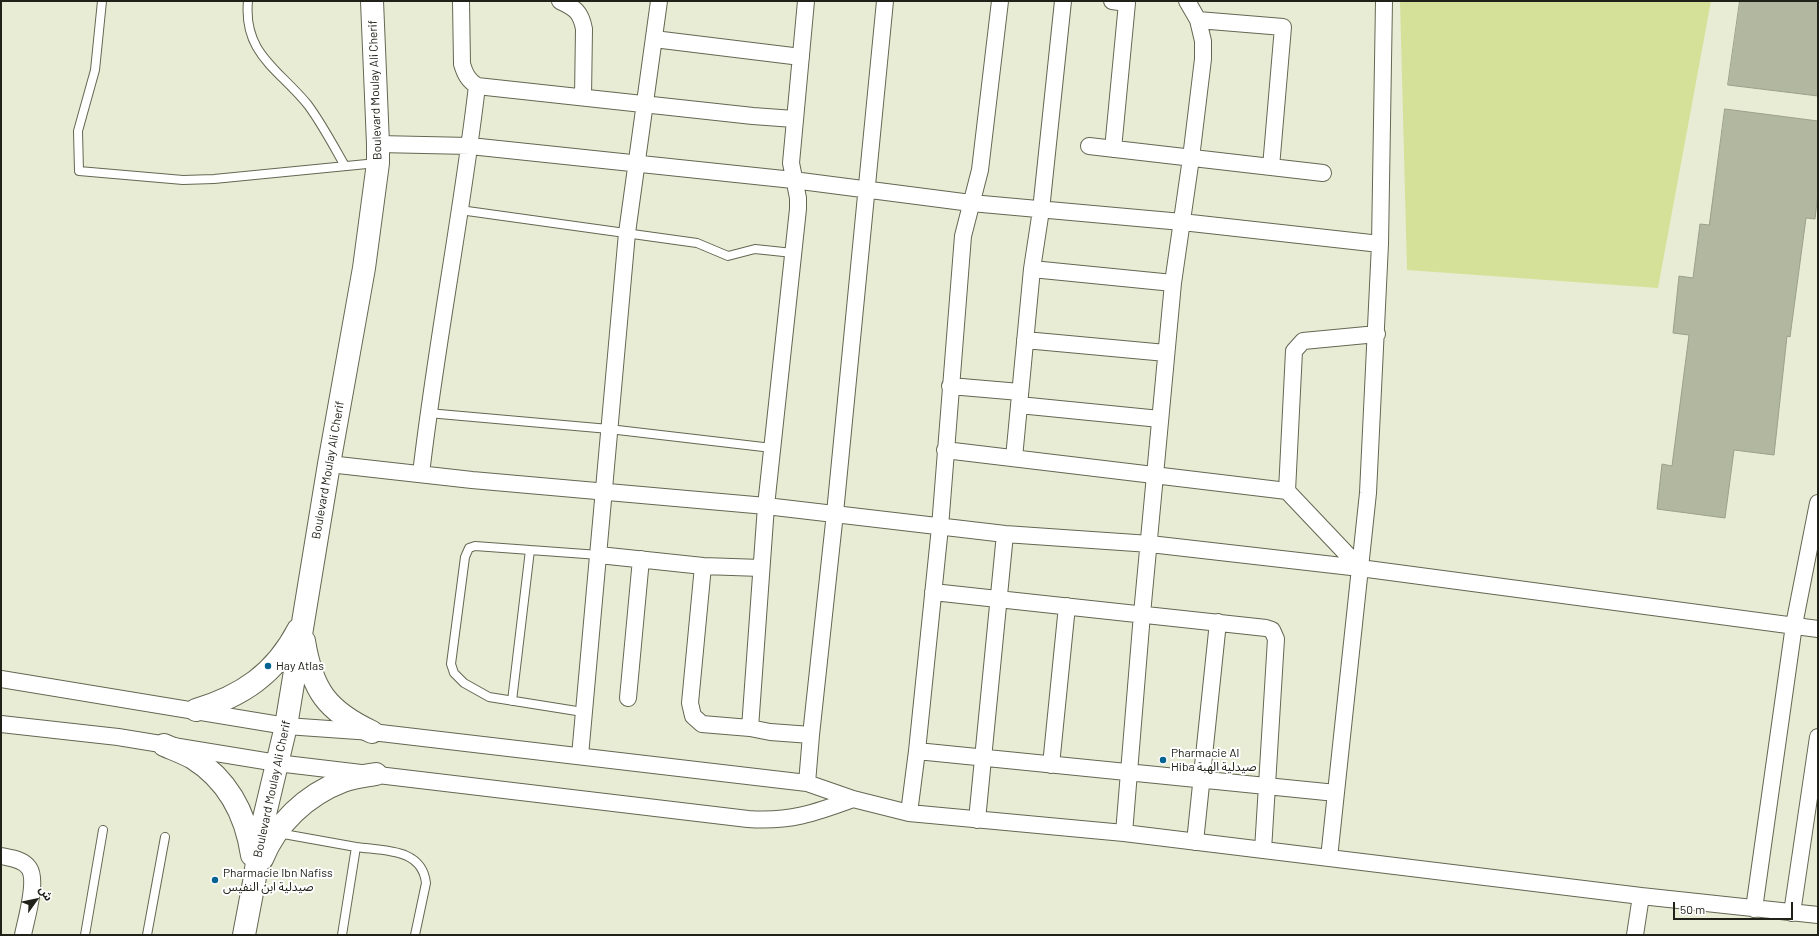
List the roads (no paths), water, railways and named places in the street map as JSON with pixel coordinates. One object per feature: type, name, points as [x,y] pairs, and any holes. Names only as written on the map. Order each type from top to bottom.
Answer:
[{"type":"main road","name":"Boulevard Moulay Ali Cherif","points":[[244,935],[253,885],[269,832],[277,763],[286,726],[329,464],[364,268],[378,154],[372,1]]},
{"type":"main road","points":[[196,710],[220,703],[236,695],[261,678],[278,661],[292,642],[303,620]]},
{"type":"main road","points":[[303,620],[308,665],[317,687],[331,706],[346,718],[372,732]]},
{"type":"main road","points":[[164,745],[193,758],[217,778],[236,802],[248,831],[254,862],[253,885]]},
{"type":"main road","points":[[269,832],[313,796],[343,781],[376,774]]},
{"type":"street","points":[[461,1],[462,64],[464,74],[477,86],[753,116],[794,119]]},
{"type":"street","points":[[560,1],[572,6],[582,19],[584,29],[583,97]]},
{"type":"street","points":[[750,728],[766,506],[798,209],[798,198],[793,180],[791,163],[806,1]]},
{"type":"street","points":[[808,783],[810,735],[835,513],[886,1]]},
{"type":"street","points":[[909,813],[917,751],[940,527],[963,236],[980,170],[1000,1]]},
{"type":"street","points":[[1014,458],[1032,269],[1041,210],[1063,1]]},
{"type":"street","points":[[1112,1],[1127,3],[1113,149]]},
{"type":"street","points":[[1124,833],[1142,614],[1150,544],[1173,283],[1191,158],[1203,59],[1203,41],[1198,20],[1187,1]]},
{"type":"street","points":[[1329,858],[1368,493],[1377,334],[1380,244],[1384,1]]},
{"type":"street","points":[[580,756],[627,233],[658,2]]},
{"type":"street","points":[[1198,20],[1283,27],[1271,167]]},
{"type":"street","points":[[654,39],[801,57]]},
{"type":"street","points":[[421,474],[428,413],[470,146],[477,86]]},
{"type":"street","points":[[378,154],[470,146],[793,180],[971,203],[1182,222],[1380,244]]},
{"type":"street","points":[[1088,146],[1323,172]]},
{"type":"street","points":[[1032,269],[1173,283]]},
{"type":"street","points":[[1287,491],[1294,351],[1303,341],[1377,334]]},
{"type":"street","points":[[1025,340],[1166,353]]},
{"type":"street","points":[[950,386],[1020,399],[1160,419]]},
{"type":"street","points":[[945,450],[1287,491],[1360,568]]},
{"type":"street","points":[[329,464],[835,513],[1005,534],[1150,544],[1360,568],[1818,629]]},
{"type":"street","points":[[1754,909],[1794,625],[1818,503]]},
{"type":"street","points":[[976,820],[1005,534]]},
{"type":"street","points":[[599,555],[703,566],[761,568]]},
{"type":"street","points":[[628,698],[641,559]]},
{"type":"street","points":[[703,566],[690,703],[693,716],[702,724],[810,735]]},
{"type":"street","points":[[933,592],[1218,622],[1272,630],[1276,639],[1263,850]]},
{"type":"street","points":[[1050,764],[1067,606]]},
{"type":"street","points":[[1195,842],[1218,622]]},
{"type":"street","points":[[1,679],[286,726],[372,732],[808,783],[853,799],[909,813],[1124,833],[1641,896],[1818,915]]},
{"type":"street","points":[[1,724],[118,737],[277,763],[765,820],[799,818],[853,799]]},
{"type":"street","points":[[1792,913],[1818,737]]},
{"type":"street","points":[[917,751],[1336,793]]},
{"type":"street","points":[[1,856],[20,860],[29,868],[33,881],[23,935]]},
{"type":"street","points":[[1635,935],[1641,896]]},
{"type":"lane","points":[[102,1],[95,70],[78,131],[79,171],[183,180],[214,179],[345,166],[378,154]]},
{"type":"lane","points":[[248,1],[248,27],[256,48],[308,106],[322,126],[345,166]]},
{"type":"lane","points":[[460,210],[697,242],[728,256],[755,249],[793,253]]},
{"type":"lane","points":[[428,413],[609,429],[772,448]]},
{"type":"lane","points":[[583,712],[489,697],[475,691],[464,683],[454,673],[451,664],[465,557],[469,548],[476,546],[599,555]]},
{"type":"lane","points":[[512,701],[530,550]]},
{"type":"lane","points":[[85,935],[102,830]]},
{"type":"lane","points":[[269,832],[356,848],[403,854],[417,861],[425,876],[426,883],[415,935]]},
{"type":"lane","points":[[147,935],[165,837]]},
{"type":"lane","points":[[342,935],[356,848]]},
{"type":"place","name":"Hay Atlas","points":[[268,666]]},
{"type":"place","name":"Pharmacie Al Hiba صيدلية الهبة","points":[[1163,760]]},
{"type":"place","name":"Pharmacie Ibn Nafiss صيدلية ابن النفيس","points":[[215,880]]}]
